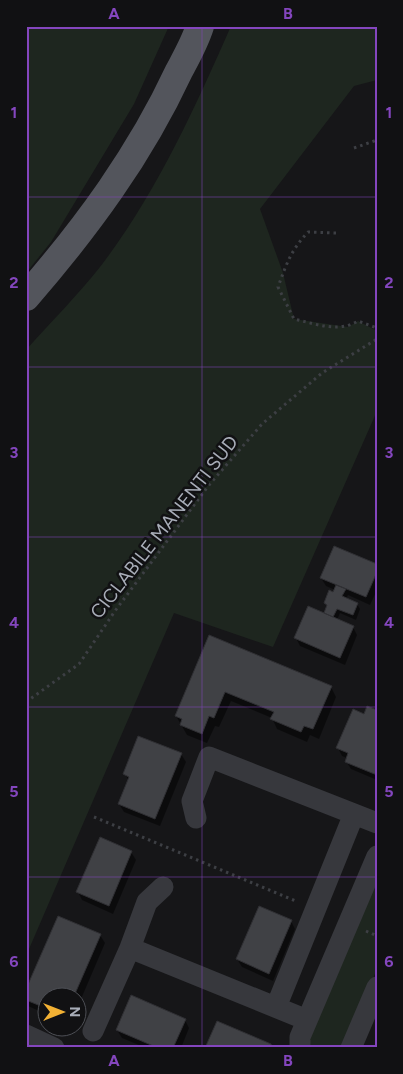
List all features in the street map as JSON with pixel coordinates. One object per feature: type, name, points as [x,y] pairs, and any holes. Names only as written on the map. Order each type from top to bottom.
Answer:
[{"type":"main road","points":[[26,297],[82,230],[118,180],[166,98],[200,26]]},
{"type":"street","points":[[196,818],[192,800],[209,757],[377,823]]},
{"type":"street","points":[[276,1007],[354,814]]},
{"type":"street","points":[[300,1048],[300,1037],[377,856]]},
{"type":"street","points":[[93,1031],[130,948],[147,902],[163,887]]},
{"type":"street","points":[[130,948],[308,1020]]},
{"type":"street","points":[[355,1047],[377,987]]},
{"type":"street","points":[[26,1035],[54,1048]]},
{"type":"path","points":[[354,148],[377,140]]},
{"type":"path","points":[[336,233],[308,232],[290,255],[278,287],[294,319],[325,327],[348,327],[358,321],[377,328]]},
{"type":"path","name":"CICLABILE MANENTI SUD","points":[[26,702],[79,664],[115,611],[208,485],[262,424],[322,373],[377,338]]},
{"type":"path","points":[[94,817],[315,910]]},
{"type":"path","points":[[348,924],[377,936]]},
{"type":"shaded area","points":[[26,26],[169,26],[134,104],[51,242],[26,273]]},
{"type":"shaded area","points":[[231,26],[377,26],[377,80],[354,86],[260,209],[283,273],[294,319],[348,327],[358,321],[377,331],[377,411],[273,647],[174,613],[26,956],[26,350],[100,267],[139,210],[173,151]]},
{"type":"shaded area","points":[[377,879],[377,969],[344,1048],[311,1048],[310,1035]]},
{"type":"building","points":[[334,546],[377,564],[377,572],[366,597],[320,578]]},
{"type":"building","points":[[336,585],[346,589],[342,596],[358,603],[353,615],[337,609],[333,617],[324,613],[327,605],[324,603],[329,590],[333,592]]},
{"type":"building","points":[[308,606],[354,626],[340,658],[294,638]]},
{"type":"building","points":[[209,635],[332,686],[313,729],[304,726],[301,732],[270,719],[274,712],[225,692],[214,718],[209,716],[202,734],[180,725],[182,719],[175,716]]},
{"type":"building","points":[[367,706],[377,710],[377,775],[345,762],[348,753],[336,748],[353,709],[364,714]]},
{"type":"building","points":[[138,736],[182,753],[155,819],[118,804],[129,777],[123,774]]},
{"type":"building","points":[[100,837],[132,851],[109,906],[76,892]]},
{"type":"building","points":[[259,906],[292,920],[269,974],[236,959]]},
{"type":"building","points":[[58,916],[101,934],[78,986],[38,986],[38,1005],[26,1000],[26,989]]},
{"type":"building","points":[[131,995],[186,1019],[173,1048],[158,1048],[116,1030]]},
{"type":"building","points":[[217,1021],[271,1044],[272,1048],[205,1048]]}]
